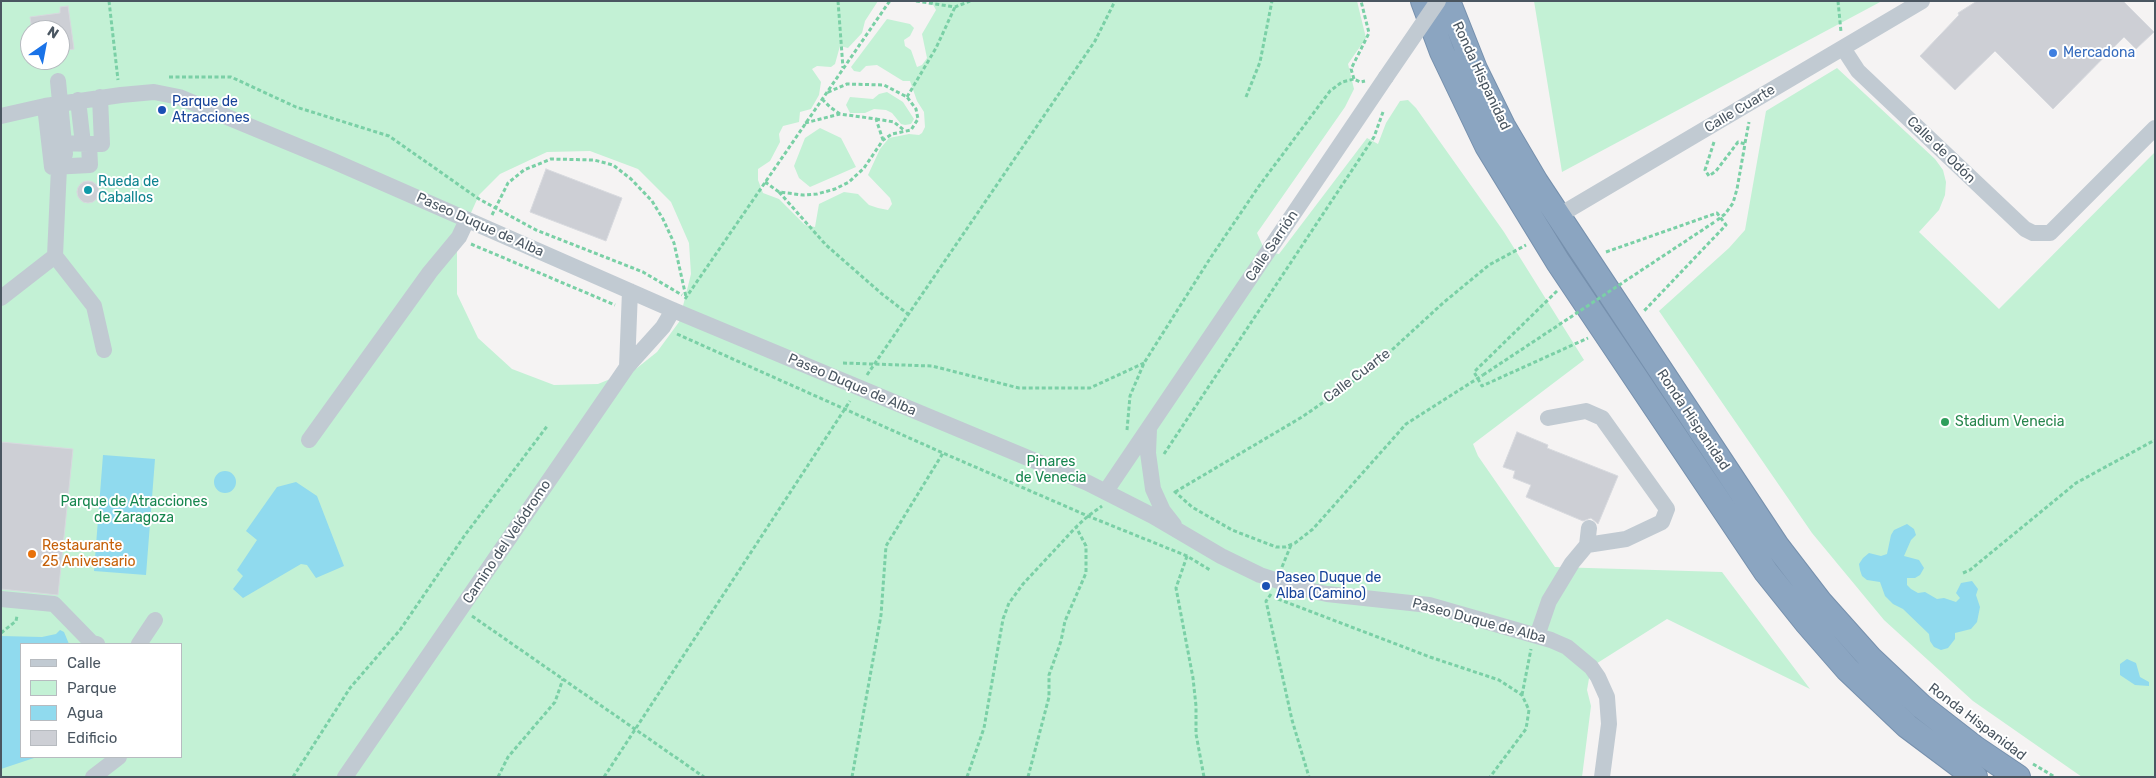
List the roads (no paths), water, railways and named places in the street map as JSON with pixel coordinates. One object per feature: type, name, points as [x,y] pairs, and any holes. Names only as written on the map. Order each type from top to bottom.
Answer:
[{"type":"highway","name":"Ronda Hispanidad","points":[[1423,1],[1446,60],[1535,240],[1604,331],[1766,572],[1806,622],[1848,669],[1907,726],[1975,777]]},
{"type":"highway","name":"Ronda Hispanidad","points":[[1448,1],[1475,69],[1503,126],[1558,216],[1777,546],[1820,602],[1870,658],[1921,706],[1975,748],[2022,768]]},
{"type":"highway","points":[[1535,240],[1558,216]]},
{"type":"street","name":"Calle Sarrión","points":[[1111,494],[1126,461],[1149,426],[1438,1]]},
{"type":"street","name":"Calle Cuarte","points":[[1558,216],[1922,1]]},
{"type":"street","name":"Calle de Odón","points":[[1843,48],[1858,71],[2025,229],[2033,233],[2050,233],[2155,128]]},
{"type":"street","points":[[58,81],[52,104],[73,144],[73,166]]},
{"type":"street","name":"Paseo Duque de Alba","points":[[1,116],[52,104],[100,97],[122,86],[179,97],[673,310],[1111,494],[1243,568],[1276,581],[1327,594],[1429,605],[1536,635],[1567,647],[1591,667],[1598,677],[1606,697],[1609,715],[1602,777]]},
{"type":"street","points":[[73,144],[102,144],[100,97]]},
{"type":"street","points":[[1,298],[55,256],[73,166],[73,144],[78,100]]},
{"type":"street","points":[[309,440],[430,272],[459,237],[467,220]]},
{"type":"street","points":[[55,256],[94,306],[104,350]]},
{"type":"street","points":[[627,367],[630,291]]},
{"type":"street","name":"Camino del Velódromo","points":[[345,777],[627,367],[663,328],[673,310]]},
{"type":"street","points":[[1548,418],[1586,411],[1602,418],[1667,509],[1662,522],[1626,539],[1587,545]]},
{"type":"street","points":[[1149,426],[1147,442],[1149,468],[1157,500],[1170,521],[1180,532]]},
{"type":"street","points":[[1536,635],[1549,601],[1572,563],[1587,545],[1589,528]]},
{"type":"street","points":[[1,599],[54,604],[92,643]]},
{"type":"street","points":[[140,643],[155,620]]},
{"type":"street","points":[[94,777],[118,758]]},
{"type":"water","points":[[103,455],[155,459],[146,575],[94,571]]},
{"type":"water","points":[[225,471],[233,474],[236,482],[233,490],[225,493],[217,490],[214,482],[217,474]]},
{"type":"water","points":[[296,482],[317,496],[344,566],[316,578],[307,565],[301,564],[243,598],[233,589],[243,576],[237,570],[257,540],[246,531],[277,487]]},
{"type":"water","points":[[1907,524],[1914,529],[1916,535],[1911,540],[1904,556],[1919,560],[1924,568],[1920,575],[1915,578],[1907,578],[1907,585],[1911,589],[1918,593],[1925,592],[1937,599],[1944,598],[1956,602],[1960,598],[1956,593],[1961,583],[1972,581],[1978,589],[1976,595],[1980,607],[1977,622],[1971,629],[1955,633],[1955,639],[1948,648],[1941,650],[1934,647],[1930,641],[1929,634],[1903,609],[1893,604],[1885,596],[1880,582],[1867,580],[1862,576],[1860,570],[1859,564],[1869,553],[1881,556],[1887,554],[1894,530]]},
{"type":"water","points":[[60,630],[64,632],[69,643],[20,643],[20,758],[34,758],[1,769],[1,636],[42,637],[56,634]]},
{"type":"water","points":[[2127,659],[2136,663],[2140,677],[2149,682],[2149,686],[2135,685],[2120,675],[2120,664]]},
{"type":"place","name":"Mercadona","points":[[2053,53]]},
{"type":"place","name":"Parque de Atracciones","points":[[162,110]]},
{"type":"place","name":"Rueda de Caballos","points":[[88,190]]},
{"type":"place","name":"Stadium Venecia","points":[[1945,422]]},
{"type":"place","name":"Restaurante 25 Aniversario","points":[[32,554]]},
{"type":"place","name":"Paseo Duque de Alba (Camino)","points":[[1266,586]]},
{"type":"park label","name":"Pinares de Venecia","points":[[1051,470]]},
{"type":"park label","name":"Parque de Atracciones de Zaragoza","points":[[134,510]]}]
